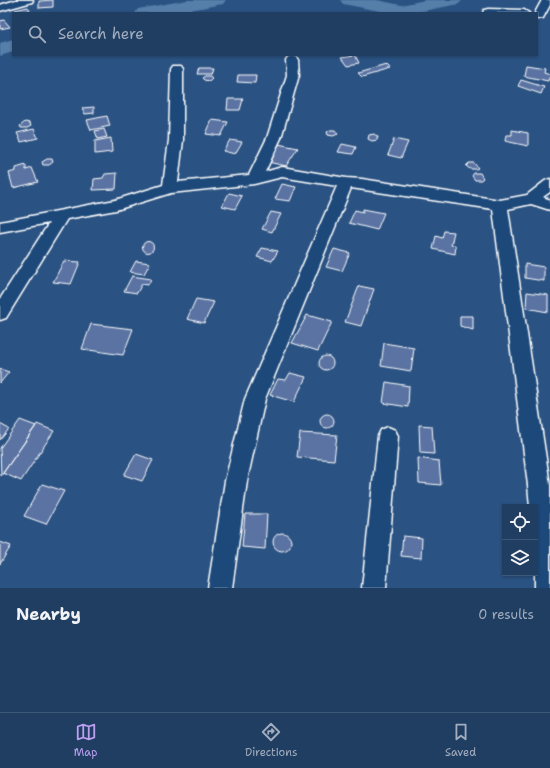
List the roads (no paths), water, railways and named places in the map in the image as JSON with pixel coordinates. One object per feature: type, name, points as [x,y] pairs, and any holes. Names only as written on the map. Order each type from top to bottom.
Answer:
[{"type":"street","points":[[0,8],[28,0]]},
{"type":"street","points":[[547,0],[538,16],[550,18]]},
{"type":"street","points":[[254,179],[274,138],[294,75],[292,60]]},
{"type":"street","points":[[170,188],[176,140],[177,69]]},
{"type":"street","points":[[0,227],[61,217],[116,205],[170,188],[254,179],[282,172],[346,183],[362,184],[500,205],[532,198],[550,184]]},
{"type":"street","points":[[220,588],[236,482],[255,400],[346,183]]},
{"type":"street","points":[[532,198],[550,205]]},
{"type":"street","points":[[500,205],[539,485],[547,588]]},
{"type":"street","points":[[0,313],[61,217]]},
{"type":"street","points":[[374,588],[388,436]]},
{"type":"waterway","points":[[150,12],[217,0]]},
{"type":"waterway","points":[[349,0],[401,10],[453,0]]},
{"type":"waterway","points":[[0,50],[12,45]]}]
